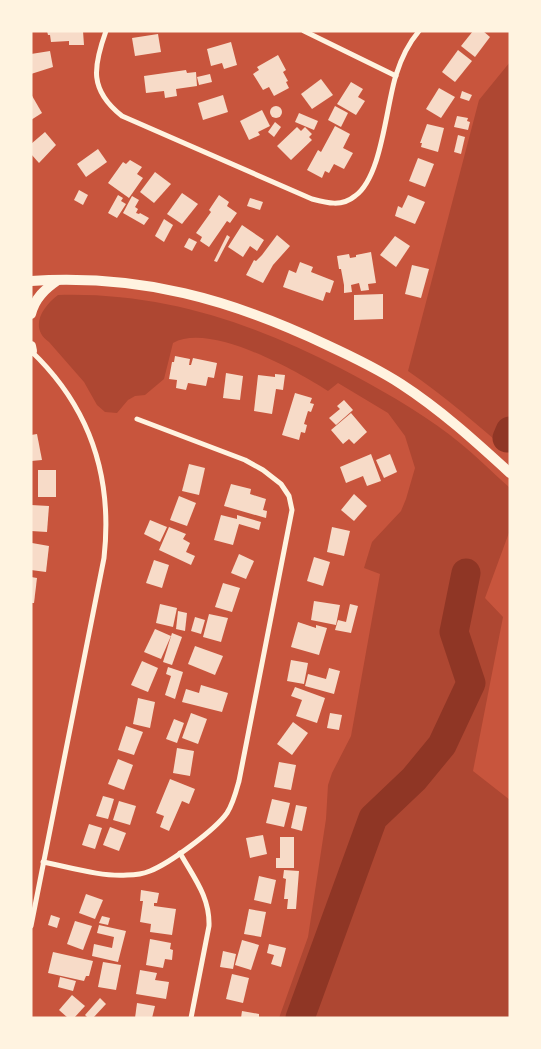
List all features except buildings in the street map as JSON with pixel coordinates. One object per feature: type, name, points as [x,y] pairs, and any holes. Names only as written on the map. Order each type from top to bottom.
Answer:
[{"type":"main road","points":[[31,314],[36,299],[45,289],[59,280]]},
{"type":"main road","points":[[31,281],[59,280],[129,283],[164,288],[219,301],[284,325],[367,364],[400,384],[462,430],[510,473]]},
{"type":"main road","points":[[31,346],[32,351]]},
{"type":"street","points":[[106,31],[96,60],[97,80],[105,100],[122,116],[312,199],[331,204],[344,202],[356,196],[366,184],[374,167],[396,76],[404,54],[419,31]]},
{"type":"street","points":[[304,31],[396,76]]},
{"type":"street","points":[[31,926],[104,558],[107,512],[100,466],[84,422],[62,384],[32,351]]},
{"type":"street","points":[[43,862],[125,876],[151,871],[180,853],[218,823],[233,802],[239,781],[292,510],[289,496],[281,484],[263,470],[245,460],[137,419]]},
{"type":"street","points":[[180,853],[202,892],[209,914],[209,926],[190,1018]]},
{"type":"shaded area","points":[[510,62],[510,453],[408,371],[479,100]]},
{"type":"shaded area","points":[[58,295],[96,295],[169,305],[204,313],[272,337],[340,368],[383,391],[437,425],[458,441],[510,488],[510,530],[485,598],[503,617],[473,771],[510,800],[510,1018],[279,1018],[308,937],[326,819],[328,785],[351,736],[380,574],[364,568],[372,542],[401,511],[415,468],[405,436],[388,413],[338,383],[328,391],[252,351],[230,343],[208,339],[189,338],[173,343],[164,379],[145,395],[135,396],[128,400],[117,413],[105,412],[97,405],[84,382],[43,336],[40,330],[39,324],[43,311]]},
{"type":"waterway","points":[[507,438],[510,431]]},
{"type":"waterway","points":[[300,1018],[373,818],[414,779],[442,745],[471,683],[454,632],[466,573]]}]
